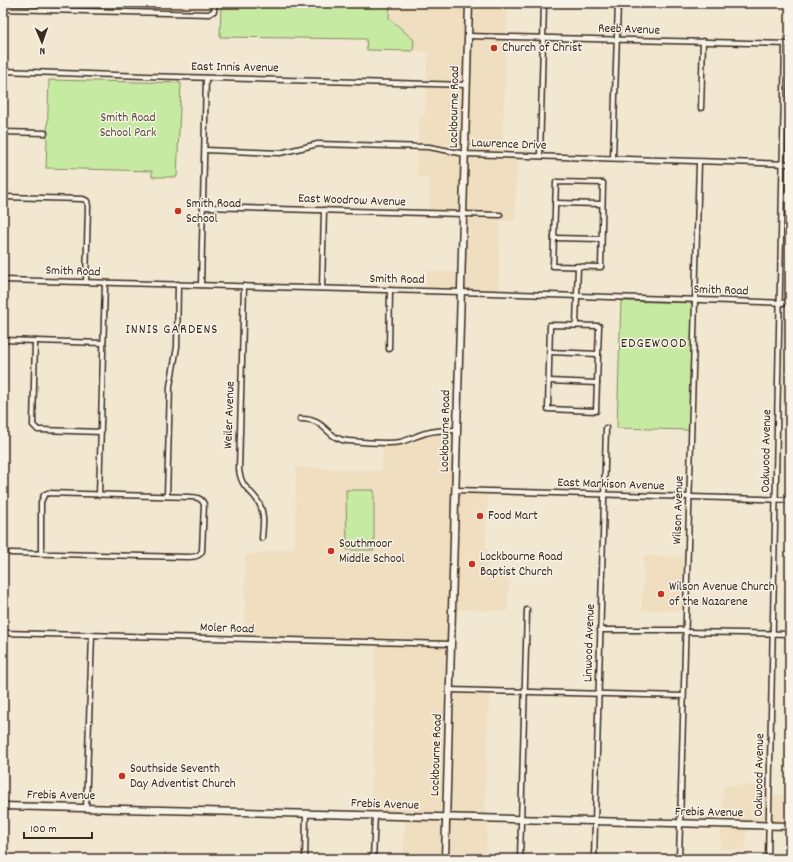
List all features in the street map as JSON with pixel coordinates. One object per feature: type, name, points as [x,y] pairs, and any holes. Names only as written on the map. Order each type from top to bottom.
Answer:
[{"type":"main road","name":"Lockbourne Road","points":[[445,859],[469,3]]},
{"type":"main road","name":"Frebis Avenue","points":[[3,806],[790,826]]},
{"type":"street","points":[[3,9],[209,14],[214,12],[215,3]]},
{"type":"street","points":[[540,156],[544,3]]},
{"type":"street","points":[[613,158],[618,3]]},
{"type":"street","name":"Reeb Avenue","points":[[468,36],[788,44]]},
{"type":"street","points":[[701,108],[703,41]]},
{"type":"street","name":"Oakwood Avenue","points":[[768,859],[782,164],[788,44]]},
{"type":"street","name":"East Innis Avenue","points":[[3,71],[467,85]]},
{"type":"street","points":[[201,285],[206,78]]},
{"type":"street","points":[[3,132],[45,133]]},
{"type":"street","name":"Lawrence Drive","points":[[205,150],[280,153],[318,144],[429,147],[465,154],[790,164]]},
{"type":"street","name":"Wilson Avenue","points":[[679,859],[699,162]]},
{"type":"street","points":[[556,182],[603,183],[602,204],[601,267],[553,266],[556,182]]},
{"type":"street","points":[[3,197],[82,199],[87,201],[86,282]]},
{"type":"street","points":[[555,203],[602,204]]},
{"type":"street","name":"East Woodrow Avenue","points":[[204,207],[500,215]]},
{"type":"street","points":[[322,288],[324,210]]},
{"type":"street","points":[[554,238],[601,239]]},
{"type":"street","points":[[576,325],[578,266]]},
{"type":"street","name":"Smith Road","points":[[3,280],[461,292],[790,303]]},
{"type":"street","points":[[99,495],[105,283]]},
{"type":"street","points":[[167,496],[170,386],[177,347],[178,284]]},
{"type":"street","name":"Weiler Avenue","points":[[244,286],[239,469],[242,483],[260,504],[263,518],[262,538]]},
{"type":"street","points":[[389,349],[390,290]]},
{"type":"street","points":[[550,325],[576,325],[599,326],[596,411],[548,409],[550,325]]},
{"type":"street","points":[[3,340],[103,343]]},
{"type":"street","points":[[35,341],[33,422],[35,428],[41,430],[101,432]]},
{"type":"street","points":[[550,352],[598,354]]},
{"type":"street","points":[[549,381],[597,383]]},
{"type":"street","points":[[300,419],[316,421],[335,438],[348,441],[400,442],[427,432],[457,430]]},
{"type":"street","name":"Linwood Avenue","points":[[594,859],[606,428]]},
{"type":"street","name":"East Markison Avenue","points":[[456,490],[790,500]]},
{"type":"street","points":[[11,552],[41,553],[187,557],[198,556],[202,551],[203,546],[204,510],[202,500],[197,497],[48,493],[44,495],[41,502],[41,553]]},
{"type":"street","points":[[520,859],[527,610]]},
{"type":"street","points":[[600,630],[790,634]]},
{"type":"street","name":"Moler Road","points":[[3,633],[451,644]]},
{"type":"street","points":[[86,808],[92,635]]},
{"type":"street","points":[[450,690],[683,696]]},
{"type":"street","points":[[305,859],[306,814]]},
{"type":"street","points":[[374,859],[375,815]]},
{"type":"shaded area","points":[[390,3],[508,3],[502,153],[517,154],[515,221],[500,221],[499,294],[426,291],[427,271],[461,273],[463,215],[429,213],[430,177],[417,177],[419,116],[425,116],[428,52],[413,51],[414,40],[389,18]]},
{"type":"shaded area","points":[[439,430],[457,430],[456,489],[488,491],[485,549],[488,549],[487,571],[509,573],[508,611],[453,609],[450,690],[489,692],[485,812],[488,819],[486,859],[403,859],[405,818],[371,817],[376,640],[245,638],[245,555],[295,548],[296,467],[382,471],[383,443],[400,442]]},
{"type":"shaded area","points":[[644,556],[688,557],[686,611],[642,610]]},
{"type":"shaded area","points":[[723,785],[770,786],[769,795],[790,795],[790,827],[747,827],[745,850],[720,849]]},
{"type":"green space","points":[[221,3],[390,3],[389,18],[414,40],[413,51],[367,50],[366,39],[220,37]]},
{"type":"green space","name":"Smith Road School Park","points":[[49,80],[181,83],[177,177],[152,177],[152,171],[46,168]]},
{"type":"green space","points":[[621,301],[694,303],[689,430],[617,428]]},
{"type":"green space","points":[[346,490],[374,490],[374,550],[347,550]]},
{"type":"place","name":"Church of Christ","points":[[494,48]]},
{"type":"place","name":"Smith Road School","points":[[178,211]]},
{"type":"place","name":"Food Mart","points":[[480,516]]},
{"type":"place","name":"Southmoor Middle School","points":[[331,551]]},
{"type":"place","name":"Lockbourne Road Baptist Church","points":[[472,564]]},
{"type":"place","name":"Wilson Avenue Church of the Nazarene","points":[[661,594]]},
{"type":"place","name":"Southside Seventh Day Adventist Church","points":[[122,776]]},
{"type":"district","name":"INNIS GARDENS","points":[[172,330]]},
{"type":"district","name":"EDGEWOOD","points":[[654,344]]}]
